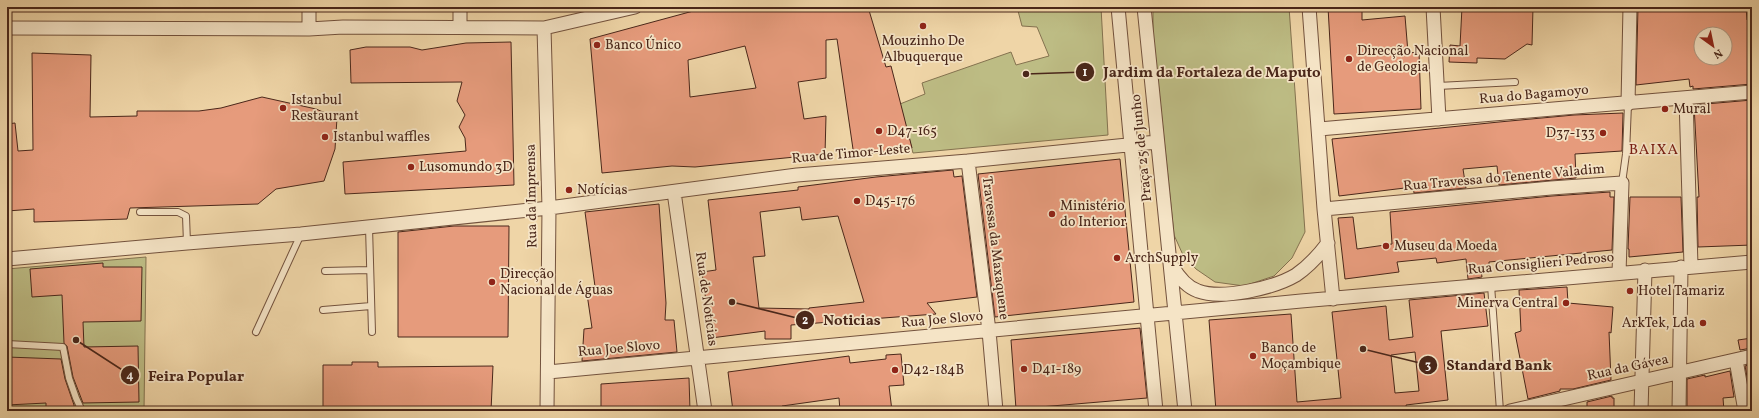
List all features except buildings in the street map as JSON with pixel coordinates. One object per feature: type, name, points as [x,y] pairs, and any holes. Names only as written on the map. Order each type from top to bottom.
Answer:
[{"type":"street","points":[[309,7],[309,29]]},
{"type":"street","points":[[460,7],[460,26]]},
{"type":"street","points":[[7,28],[309,29],[342,27],[460,26],[544,28],[634,7]]},
{"type":"street","points":[[1118,7],[1156,411]]},
{"type":"street","name":"Praça 25 de Junho","points":[[1144,7],[1185,411]]},
{"type":"street","points":[[1147,316],[1333,299],[1324,209],[1309,7]]},
{"type":"street","points":[[1433,7],[1439,119]]},
{"type":"street","points":[[1628,104],[1630,7]]},
{"type":"street","name":"Rua da Imprensa","points":[[544,28],[549,208],[547,411]]},
{"type":"street","name":"Rua do Bagamoyo","points":[[1319,129],[1628,104],[1752,92]]},
{"type":"street","points":[[1679,411],[1686,266],[1686,98]]},
{"type":"street","name":"Rua de Timor-Leste","points":[[7,259],[301,234],[549,208],[797,175],[968,161],[1158,142]]},
{"type":"street","name":"Travessa da Maxaquene","points":[[968,161],[989,331],[996,411]]},
{"type":"street","name":"Rua Travessa do Tenente Valadim","points":[[1324,209],[1622,183],[1619,273]]},
{"type":"street","name":"Rua de Notícias","points":[[674,192],[705,411]]},
{"type":"street","name":"Praça 25 de Junho","points":[[1170,263],[1180,279],[1197,291],[1215,294],[1241,294],[1272,285],[1295,276],[1314,261],[1328,243]]},
{"type":"street","name":"Rua Consiglieri Pedroso","points":[[1333,299],[1686,266],[1752,262]]},
{"type":"street","points":[[1641,411],[1645,270]]},
{"type":"street","name":"Rua Joe Slovo","points":[[548,372],[1147,316]]},
{"type":"street","name":"Rua da Gávea","points":[[1510,411],[1752,356]]},
{"type":"street","points":[[1736,360],[1745,411]]},
{"type":"lane","points":[[1438,86],[1515,82]]},
{"type":"lane","points":[[1622,183],[1626,154],[1628,104]]},
{"type":"lane","points":[[140,212],[178,212],[186,216],[187,243]]},
{"type":"lane","points":[[369,227],[372,332]]},
{"type":"lane","points":[[256,332],[301,234]]},
{"type":"lane","points":[[325,271],[370,270]]},
{"type":"lane","points":[[1492,285],[1500,411]]},
{"type":"lane","points":[[323,310],[371,306]]},
{"type":"lane","points":[[7,344],[63,347],[69,378],[82,411]]},
{"type":"shaded area","points":[[1017,7],[1101,7],[1108,135],[913,153],[900,104],[925,94],[922,83],[1011,52],[1016,65],[1049,56],[1037,27],[1022,26]]},
{"type":"shaded area","points":[[1153,7],[1289,7],[1305,232],[1292,258],[1274,276],[1244,286],[1215,282],[1196,269],[1183,255],[1174,235],[1153,33]]},
{"type":"shaded area","points":[[146,257],[144,411],[7,411],[7,269]]},
{"type":"place","name":"Mouzinho De Albuquerque","points":[[923,26]]},
{"type":"place","name":"Banco Único","points":[[597,45]]},
{"type":"place","name":"Direcção Nacional de Geologia","points":[[1349,59]]},
{"type":"place","name":"Jardim da Fortaleza de Maputo","points":[[1026,74]]},
{"type":"place","name":"Istanbul Restaurant","points":[[283,108]]},
{"type":"place","name":"Mural","points":[[1665,109]]},
{"type":"place","name":"D47-165","points":[[879,131]]},
{"type":"place","name":"D37-133","points":[[1603,133]]},
{"type":"place","name":"Istanbul waffles","points":[[325,137]]},
{"type":"place","name":"Lusomundo 3D","points":[[411,167]]},
{"type":"place","name":"Notícias","points":[[569,190]]},
{"type":"place","name":"D45-176","points":[[857,201]]},
{"type":"place","name":"Ministério do Interior","points":[[1052,214]]},
{"type":"place","name":"Museu da Moeda","points":[[1386,246]]},
{"type":"place","name":"ArchSupply","points":[[1117,258]]},
{"type":"place","name":"Direcção Nacional de Águas","points":[[492,282]]},
{"type":"place","name":"Hotel Tamariz","points":[[1630,291]]},
{"type":"place","name":"Noticias","points":[[732,302]]},
{"type":"place","name":"Minerva Central","points":[[1566,303]]},
{"type":"place","name":"ArkTek, Lda","points":[[1703,323]]},
{"type":"place","name":"Feira Popular","points":[[76,340]]},
{"type":"place","name":"Standard Bank","points":[[1363,349]]},
{"type":"place","name":"Banco de Moçambique","points":[[1253,356]]},
{"type":"place","name":"D41-189","points":[[1024,369]]},
{"type":"place","name":"D42-184B","points":[[895,370]]},
{"type":"district","name":"BAIXA","points":[[1654,150]]}]
